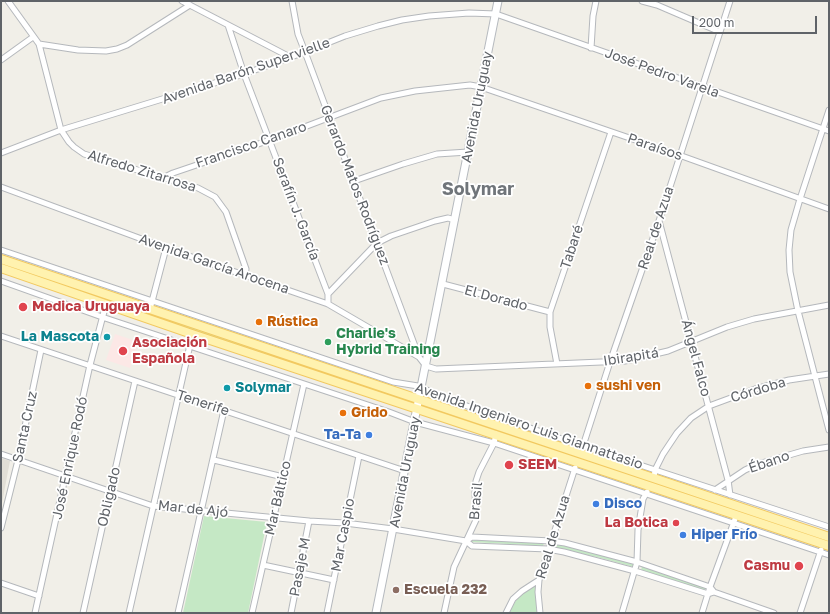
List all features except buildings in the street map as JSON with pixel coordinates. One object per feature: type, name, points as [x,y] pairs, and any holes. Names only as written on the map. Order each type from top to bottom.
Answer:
[{"type":"main road","name":"Avenida Ingeniero Luis Giannattasio","points":[[1,259],[419,400],[654,474],[829,537]]},
{"type":"main road","name":"Avenida Ingeniero Luis Giannattasio","points":[[1,268],[394,400],[495,439],[575,466],[735,519],[826,545]]},
{"type":"street","name":"Alfredo Zitarrosa","points":[[8,1],[38,44],[61,130],[74,147],[84,154],[204,190],[215,197],[226,212],[246,269],[245,275]]},
{"type":"street","points":[[182,1],[290,57]]},
{"type":"street","name":"Gerardo Matos Rodríguez","points":[[292,1],[298,34],[419,357],[426,366]]},
{"type":"street","name":"Avenida Uruguay","points":[[376,613],[443,284],[480,87],[498,1]]},
{"type":"street","points":[[591,48],[593,16],[596,1]]},
{"type":"street","points":[[642,1],[720,32]]},
{"type":"street","name":"Real de Azua","points":[[581,450],[659,221],[679,155],[730,1]]},
{"type":"street","points":[[38,44],[78,50],[106,51],[117,49],[127,45],[190,5]]},
{"type":"street","name":"Avenida Barón Supervielle","points":[[1,153],[61,130],[244,74],[345,36],[402,20],[429,16],[469,13],[496,14]]},
{"type":"street","name":"José Pedro Varela","points":[[496,14],[829,131]]},
{"type":"street","name":"Serafín J. García","points":[[228,25],[244,74],[328,294],[328,304]]},
{"type":"street","points":[[1,60],[8,53],[33,37]]},
{"type":"street","name":"Francisco Canaro","points":[[163,178],[173,173],[270,140],[381,98],[415,90],[470,85],[480,87]]},
{"type":"street","name":"Paraísos","points":[[480,87],[679,155],[829,209]]},
{"type":"street","points":[[829,110],[791,230],[789,250],[790,272],[798,311],[829,430]]},
{"type":"street","name":"Tabaré","points":[[557,364],[550,327],[550,312],[611,132]]},
{"type":"street","points":[[354,181],[437,154],[468,152]]},
{"type":"street","name":"Avenida García Arocena","points":[[1,187],[166,248],[328,304],[419,357]]},
{"type":"street","points":[[328,294],[377,243],[391,236],[435,221],[448,218],[455,220]]},
{"type":"street","name":"Ángel Falco","points":[[659,221],[709,406],[728,480],[730,495]]},
{"type":"street","points":[[150,309],[166,248]]},
{"type":"street","name":"Avenida Ingeniero Luis Giannattasio","points":[[1,250],[393,382],[421,388],[581,450]]},
{"type":"street","name":"Avenida Ingeniero Luis Giannattasio","points":[[1,281],[415,422],[495,439]]},
{"type":"street","name":"El Dorado","points":[[443,284],[550,312]]},
{"type":"street","name":"José Enrique Rodó","points":[[35,613],[90,365],[106,304]]},
{"type":"street","name":"Ibirapitá","points":[[426,366],[436,369],[625,361],[668,351],[727,327],[754,319],[829,305]]},
{"type":"street","name":"Tenerife","points":[[1,336],[404,471]]},
{"type":"street","points":[[129,613],[190,345]]},
{"type":"street","name":"Santa Cruz","points":[[1,528],[18,460],[41,350]]},
{"type":"street","name":"Córdoba","points":[[654,474],[663,454],[677,433],[691,418],[709,406],[755,389],[789,380],[829,374]]},
{"type":"street","name":"Obligado","points":[[83,613],[135,381]]},
{"type":"street","name":"Mar Báltico","points":[[254,612],[263,565],[294,434],[304,384]]},
{"type":"street","points":[[389,412],[394,400]]},
{"type":"street","points":[[178,613],[214,460],[224,410]]},
{"type":"street","name":"Brasil","points":[[444,613],[454,567],[476,520],[476,481],[495,439]]},
{"type":"street","name":"Ébano","points":[[715,490],[745,470],[775,458],[803,451],[829,447]]},
{"type":"street","name":"Mar de Ajó","points":[[1,454],[153,506],[309,522],[345,523],[394,529],[466,541]]},
{"type":"street","name":"Mar Caspio","points":[[327,613],[359,456]]},
{"type":"street","points":[[214,460],[283,477]]},
{"type":"street","name":"Real de Azua","points":[[540,613],[538,592],[539,580],[575,466]]},
{"type":"street","name":"Avenida Ingeniero Luis Giannattasio","points":[[654,474],[715,490],[829,528]]},
{"type":"street","points":[[622,613],[637,562],[638,530],[643,499],[648,490]]},
{"type":"street","points":[[702,613],[735,519]]},
{"type":"street","name":"Avenida Ingeniero Luis Giannattasio","points":[[735,519],[829,555]]},
{"type":"street","name":"Pasaje M","points":[[291,613],[309,522]]},
{"type":"street","points":[[714,592],[708,594],[595,559],[548,549],[472,546],[466,541],[472,537],[551,541],[596,551],[637,562],[710,587],[714,592],[774,613]]},
{"type":"street","points":[[800,613],[820,552],[826,545]]},
{"type":"street","points":[[263,565],[334,580]]},
{"type":"street","points":[[506,613],[513,600],[539,580]]},
{"type":"street","points":[[1,583],[39,596]]},
{"type":"shaded area","name":"Asociación Española","points":[[115,334],[139,342],[130,368],[106,360]]},
{"type":"shaded area","points":[[1,458],[10,461],[1,508]]},
{"type":"green space","points":[[1,262],[411,399],[411,401],[303,367],[1,266]]},
{"type":"green space","points":[[204,516],[267,522],[248,613],[183,613]]},
{"type":"green space","points":[[472,539],[544,543],[543,546],[472,542],[470,541]]},
{"type":"green space","points":[[557,544],[635,563],[634,567],[556,548]]},
{"type":"green space","points":[[642,566],[705,587],[705,590],[641,571]]},
{"type":"green space","points":[[532,585],[535,587],[537,613],[509,613],[516,600]]},
{"type":"place","name":"Medica Uruguaya","points":[[23,307]]},
{"type":"place","name":"Rústica","points":[[259,322]]},
{"type":"place","name":"La Mascota","points":[[107,337]]},
{"type":"place","name":"Charlie's Hybrid Training","points":[[328,342]]},
{"type":"place","name":"Asociación Española","points":[[123,351]]},
{"type":"place","name":"sushi ven","points":[[588,386]]},
{"type":"place","name":"Solymar","points":[[227,388]]},
{"type":"place","name":"Grido","points":[[343,413]]},
{"type":"place","name":"Ta-Ta","points":[[369,435]]},
{"type":"place","name":"SEEM","points":[[509,465]]},
{"type":"place","name":"Disco","points":[[596,504]]},
{"type":"place","name":"La Botica","points":[[676,523]]},
{"type":"place","name":"Hiper Frío","points":[[683,535]]},
{"type":"place","name":"Casmu","points":[[799,566]]},
{"type":"place","name":"Escuela 232","points":[[396,590]]},
{"type":"district","name":"Solymar","points":[[478,189]]}]
